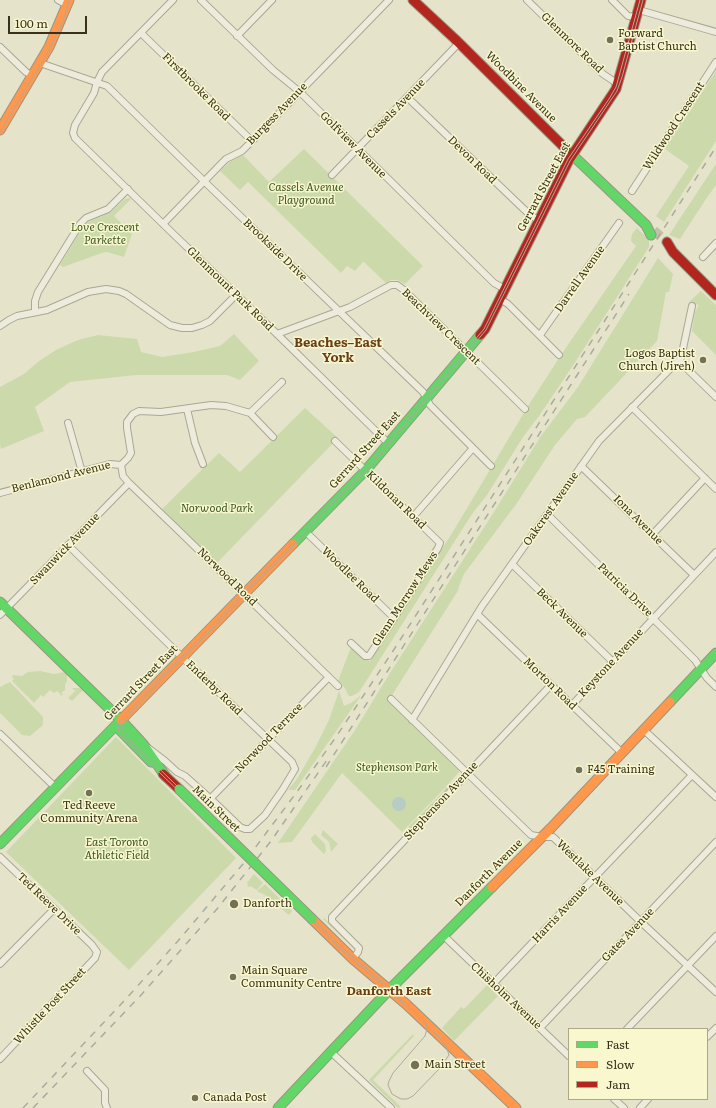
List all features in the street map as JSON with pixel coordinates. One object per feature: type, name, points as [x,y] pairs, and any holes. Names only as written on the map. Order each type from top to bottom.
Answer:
[{"type":"main road","name":"Woodbine Avenue","points":[[413,0],[653,233]]},
{"type":"main road","name":"Gerrard Street East","points":[[0,844],[366,470],[485,329],[572,155],[613,95],[618,84],[641,0]]},
{"type":"main road","points":[[0,130],[40,63],[53,38],[68,3]]},
{"type":"main road","points":[[666,244],[716,295]]},
{"type":"main road","name":"Main Street","points":[[2,608],[118,723],[143,744],[166,777]]},
{"type":"main road","name":"Danforth Avenue","points":[[278,1108],[389,990],[542,837],[716,653]]},
{"type":"main road","name":"Main Street","points":[[118,723],[130,742],[352,959],[389,990],[516,1108]]},
{"type":"street","points":[[58,0],[68,3]]},
{"type":"street","points":[[97,82],[102,72],[173,0]]},
{"type":"street","name":"Golfview Avenue","points":[[201,0],[272,70],[300,92],[494,283],[505,289]]},
{"type":"street","points":[[237,36],[272,0]]},
{"type":"street","name":"Burgess Avenue","points":[[163,224],[226,159],[242,151],[389,0]]},
{"type":"street","name":"Glenmore Road","points":[[527,0],[603,74],[618,84]]},
{"type":"street","points":[[612,0],[628,16],[638,13],[716,32]]},
{"type":"street","name":"Firstbrooke Road","points":[[141,33],[252,141]]},
{"type":"street","name":"Cassels Avenue","points":[[332,175],[459,43]]},
{"type":"street","points":[[0,47],[24,71],[32,76]]},
{"type":"street","name":"Wildwood Crescent","points":[[632,191],[716,62]]},
{"type":"street","name":"Brookside Drive","points":[[40,63],[107,86],[423,392],[429,404],[491,466]]},
{"type":"street","name":"Glenmount Park Road","points":[[97,82],[94,93],[75,125],[73,133],[75,138],[389,444]]},
{"type":"street","name":"Devon Road","points":[[407,97],[531,216],[539,220]]},
{"type":"street","points":[[35,312],[35,301],[38,292],[80,224],[86,218],[108,209],[128,189]]},
{"type":"street","name":"Darrell Avenue","points":[[540,335],[619,223]]},
{"type":"street","points":[[703,257],[716,243]]},
{"type":"street","name":"Beachview Crescent","points":[[277,334],[350,307],[391,285],[397,285],[404,290],[526,410]]},
{"type":"street","points":[[0,326],[14,318],[55,308],[88,292],[106,289],[122,292],[164,322],[187,329],[197,327],[210,321],[236,295]]},
{"type":"street","points":[[500,299],[540,335],[559,355]]},
{"type":"street","name":"Oakcrest Avenue","points":[[412,720],[477,614],[546,514],[599,441],[679,361],[684,348],[692,306]]},
{"type":"street","points":[[679,361],[716,397]]},
{"type":"street","points":[[250,413],[282,382]]},
{"type":"street","points":[[121,465],[131,453],[127,425],[128,420],[133,414],[142,411],[161,412],[219,405],[234,407],[250,413],[273,436]]},
{"type":"street","points":[[632,407],[716,489]]},
{"type":"street","points":[[187,409],[195,443],[203,464]]},
{"type":"street","points":[[68,423],[82,472]]},
{"type":"street","name":"Kildonan Road","points":[[335,441],[440,543]]},
{"type":"street","points":[[414,517],[473,448]]},
{"type":"street","name":"Benlamond Avenue","points":[[0,493],[110,464],[121,465]]},
{"type":"street","name":"Norwood Road","points":[[121,465],[123,476],[129,483],[338,686]]},
{"type":"street","name":"Iona Avenue","points":[[581,466],[694,575]]},
{"type":"street","points":[[652,534],[705,478]]},
{"type":"street","name":"Swanwick Avenue","points":[[2,608],[68,545],[129,483]]},
{"type":"street","name":"Patricia Drive","points":[[546,514],[695,660],[706,678],[716,687]]},
{"type":"street","name":"Woodlee Road","points":[[306,532],[394,618]]},
{"type":"street","name":"Glenn Morrow Mews","points":[[351,643],[365,656],[369,656],[440,543]]},
{"type":"street","name":"Enderby Road","points":[[68,545],[182,658],[292,762],[295,769],[294,772],[265,815],[256,825],[250,829],[245,829]]},
{"type":"street","name":"Keystone Avenue","points":[[572,705],[716,552]]},
{"type":"street","name":"Beck Avenue","points":[[512,564],[613,662]]},
{"type":"street","name":"Morton Road","points":[[477,614],[622,753]]},
{"type":"street","name":"Norwood Terrace","points":[[210,799],[329,677]]},
{"type":"street","name":"Stephenson Avenue","points":[[352,959],[358,952],[359,948],[335,924],[332,918],[551,685]]},
{"type":"street","name":"Westlake Avenue","points":[[391,699],[531,835],[553,837],[716,992]]},
{"type":"street","points":[[644,730],[716,797]]},
{"type":"street","points":[[0,734],[56,788]]},
{"type":"street","name":"Main Street","points":[[143,744],[177,772],[185,776],[240,827],[245,829]]},
{"type":"street","name":"Harris Avenue","points":[[494,984],[692,775]]},
{"type":"street","name":"Gates Avenue","points":[[540,1028],[716,842]]},
{"type":"street","name":"Ted Reeve Drive","points":[[0,857],[92,945],[97,952]]},
{"type":"street","points":[[0,964],[54,909]]},
{"type":"street","name":"Chisholm Avenue","points":[[444,936],[568,1055]]},
{"type":"street","points":[[628,1028],[716,936]]},
{"type":"street","name":"Whistle Post Street","points":[[0,1059],[90,964],[95,958],[97,952]]},
{"type":"street","points":[[708,1036],[716,1028]]},
{"type":"street","points":[[331,1052],[391,1108]]},
{"type":"street","points":[[87,1071],[104,1090],[107,1108]]},
{"type":"street","points":[[615,1100],[624,1108]]},
{"type":"street","points":[[640,1108],[647,1100]]},
{"type":"green space","points":[[716,71],[716,141],[664,222],[656,216],[689,166],[665,149]]},
{"type":"green space","name":"Cassels Avenue Playground","points":[[304,149],[423,266],[405,284],[397,280],[391,280],[386,283],[364,262],[355,271],[347,266],[341,273],[248,182],[240,190],[220,171],[231,161],[243,155],[269,182]]},
{"type":"green space","points":[[716,164],[716,185],[680,239],[669,235]]},
{"type":"green space","name":"Love Crescent Parkette","points":[[125,199],[131,199],[114,216],[132,234],[124,257],[107,252],[63,267],[60,265],[83,227],[88,222],[111,212]]},
{"type":"green space","points":[[637,228],[649,240],[649,247],[574,364],[523,437],[487,495],[472,514],[359,692],[349,696],[344,687],[338,681],[351,647],[365,659],[370,661],[451,535],[528,406],[563,352],[636,246],[631,241],[632,234]]},
{"type":"green space","name":"Stephenson Park","points":[[658,258],[673,274],[669,292],[666,292],[657,341],[585,417],[577,419],[555,445],[517,503],[464,574],[459,589],[389,700],[458,768],[459,772],[402,832],[342,773],[292,842],[278,843],[355,730],[541,436],[578,387]]},
{"type":"green space","points":[[701,291],[716,305],[716,355],[692,331],[695,312],[699,305],[689,302]]},
{"type":"green space","points":[[234,334],[259,361],[240,380],[227,375],[136,375],[70,382],[35,407],[44,431],[1,449],[0,387],[24,374],[39,361],[56,350],[78,340],[98,335],[137,339],[141,352],[162,357],[220,346]]},
{"type":"green space","name":"Norwood Park","points":[[305,408],[338,438],[217,563],[162,509],[219,453],[240,472]]},
{"type":"green space","points":[[40,671],[54,674],[64,672],[67,674],[67,682],[65,684],[65,690],[61,693],[63,694],[62,696],[57,691],[54,693],[50,690],[43,697],[41,695],[34,703],[12,681],[14,679],[12,677],[13,675],[22,676],[28,672]]},
{"type":"green space","points":[[10,682],[43,717],[42,726],[30,736],[22,735],[0,713],[0,687]]},
{"type":"green space","points":[[72,688],[80,688],[83,690],[72,701],[68,698],[75,691]]},
{"type":"green space","points":[[339,691],[344,706],[360,697],[295,790],[288,790],[297,779],[315,748],[329,720]]},
{"type":"green space","name":"East Toronto Athletic Field","points":[[116,737],[236,858],[129,970],[6,852]]},
{"type":"green space","points":[[446,787],[448,789],[406,834],[409,826],[442,793]]},
{"type":"green space","points":[[323,830],[338,844],[331,852],[329,842],[321,835]]},
{"type":"green space","points":[[315,834],[325,844],[326,851],[324,854],[312,842],[311,838]]},
{"type":"green space","points":[[254,874],[263,883],[257,890],[247,886],[247,883]]},
{"type":"green space","points":[[265,884],[292,911],[289,915],[265,895],[257,891]]},
{"type":"green space","points":[[324,918],[353,946],[354,949],[323,919]]},
{"type":"green space","points":[[487,985],[498,996],[454,1041],[442,1028],[461,1007],[464,1009]]},
{"type":"green space","points":[[413,1034],[414,1036],[373,1080],[401,1107],[398,1108],[369,1080]]},
{"type":"water","points":[[399,797],[404,799],[406,804],[404,809],[399,811],[394,809],[392,804],[394,799]]},
{"type":"tunnel","points":[[654,230],[667,242]]},
{"type":"tram line","points":[[0,132],[47,54],[63,21],[70,0]]},
{"type":"tram line","points":[[640,0],[616,87],[568,159],[484,329],[371,463],[121,719],[118,725],[122,736],[345,953],[410,1009],[428,1027],[439,1037],[446,1046],[449,1055],[440,1068],[413,1096],[407,1099],[401,1099],[392,1094],[388,1085],[389,1081],[393,1073],[425,1036],[427,1029],[427,1026],[425,1022],[402,999],[345,950],[130,740],[123,730],[122,724],[130,713],[371,466],[486,330],[570,161],[617,91],[643,0]]},
{"type":"railway","points":[[23,1108],[124,1001],[178,941],[243,864],[299,789],[336,737],[393,651],[716,147]]},
{"type":"railway","points":[[326,767],[629,294]]},
{"type":"railway","points":[[33,1108],[142,994],[217,909],[271,841],[327,760]]},
{"type":"traffic: fast","points":[[566,149],[646,225],[651,235]]},
{"type":"traffic: fast","points":[[293,544],[366,470],[480,335]]},
{"type":"traffic: fast","points":[[0,602],[121,720],[143,744],[166,777]]},
{"type":"traffic: fast","points":[[670,702],[716,653]]},
{"type":"traffic: fast","points":[[0,844],[121,720]]},
{"type":"traffic: fast","points":[[116,726],[151,762]]},
{"type":"traffic: fast","points":[[179,789],[312,919]]},
{"type":"traffic: fast","points":[[278,1108],[389,990],[492,887]]},
{"type":"traffic: slow","points":[[0,130],[49,47],[69,0]]},
{"type":"traffic: slow","points":[[121,720],[293,544]]},
{"type":"traffic: slow","points":[[492,887],[551,828],[670,702]]},
{"type":"traffic: slow","points":[[312,919],[353,959],[406,1004],[516,1108]]},
{"type":"traffic: jam","points":[[413,0],[455,39],[566,149]]},
{"type":"traffic: jam","points":[[480,335],[485,329],[569,160],[616,89],[641,0]]},
{"type":"traffic: jam","points":[[667,242],[673,252],[716,295]]},
{"type":"traffic: jam","points":[[163,774],[179,789]]},
{"type":"place","name":"Forward Baptist Church","points":[[610,40]]},
{"type":"place","name":"Logos Baptist Church (Jireh)","points":[[703,360]]},
{"type":"place","name":"F45 Training","points":[[579,770]]},
{"type":"place","name":"Ted Reeve Community Arena","points":[[89,793]]},
{"type":"place","name":"Danforth","points":[[234,904]]},
{"type":"place","name":"Main Square Community Centre","points":[[233,977]]},
{"type":"place","name":"Main Street","points":[[415,1065]]},
{"type":"place","name":"Canada Post","points":[[195,1098]]},
{"type":"district","name":"Beaches–East York","points":[[338,350]]},
{"type":"district","name":"Danforth East","points":[[389,991]]}]
